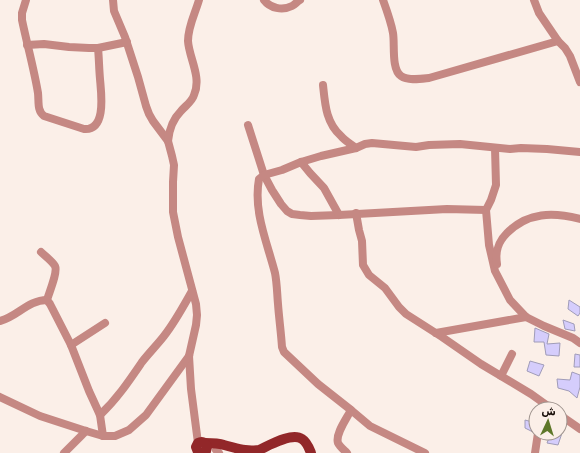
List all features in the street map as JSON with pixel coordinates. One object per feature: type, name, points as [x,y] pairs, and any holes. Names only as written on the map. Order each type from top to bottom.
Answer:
[{"type":"main road","points":[[204,449],[224,444],[242,450],[259,450],[285,439],[297,437],[304,441],[311,453]]},
{"type":"main road","points":[[204,449],[232,452],[242,450]]},
{"type":"street","points":[[26,0],[22,13],[22,20],[36,82],[41,114],[87,129],[94,126],[98,121],[102,101],[98,48]]},
{"type":"street","points":[[113,0],[114,11],[127,42],[146,106],[149,114],[168,142],[174,165],[173,212],[196,304],[196,325],[189,356],[191,389],[204,449]]},
{"type":"street","points":[[168,142],[169,133],[176,118],[195,94],[196,79],[188,40],[190,24],[199,0]]},
{"type":"street","points":[[264,0],[270,6],[283,9],[291,7],[300,0]]},
{"type":"street","points":[[383,0],[390,19],[393,34],[395,65],[397,71],[400,76],[410,79],[429,78],[558,41]]},
{"type":"street","points":[[534,0],[538,13],[570,56],[580,82]]},
{"type":"street","points":[[28,45],[44,44],[74,48],[98,48],[127,42]]},
{"type":"street","points":[[323,85],[328,116],[333,128],[356,148]]},
{"type":"street","points":[[248,125],[264,175],[281,204],[289,212],[300,215],[339,215],[447,209],[486,210]]},
{"type":"street","points":[[425,453],[370,426],[318,384],[282,350],[277,302],[277,285],[258,208],[258,186],[260,178],[264,175],[282,170],[301,162],[356,148],[365,144],[416,147],[460,144],[495,148],[547,149],[580,152]]},
{"type":"street","points":[[495,148],[496,185],[486,210],[491,256],[495,271],[510,300],[526,317],[573,338],[580,343]]},
{"type":"street","points":[[301,162],[324,188],[339,215]]},
{"type":"street","points":[[356,213],[362,241],[363,265],[365,270],[385,288],[399,307],[406,314],[540,401]]},
{"type":"street","points":[[500,280],[496,259],[497,249],[499,242],[514,226],[528,219],[544,215],[580,219]]},
{"type":"street","points":[[41,252],[54,264],[56,268],[47,300],[71,345],[100,415],[103,436]]},
{"type":"street","points":[[100,415],[116,398],[163,337],[178,316],[192,291]]},
{"type":"street","points":[[0,321],[5,320],[33,303],[47,300]]},
{"type":"street","points":[[436,333],[526,317]]},
{"type":"street","points":[[71,345],[105,323]]},
{"type":"street","points":[[501,376],[512,354]]},
{"type":"street","points":[[0,397],[40,416],[86,431],[103,436],[120,434],[129,430],[140,421],[154,405],[189,356]]},
{"type":"street","points":[[347,453],[338,443],[338,439],[341,428],[351,410]]},
{"type":"street","points":[[568,421],[580,429]]},
{"type":"street","points":[[64,453],[86,431]]},
{"type":"street","points":[[535,453],[537,441]]},
{"type":"building","points":[[569,300],[580,307],[580,313],[578,316],[568,309]]},
{"type":"building","points":[[563,320],[574,324],[575,331],[565,329]]},
{"type":"building","points":[[535,328],[549,334],[547,344],[560,343],[559,356],[546,355],[544,342],[534,342]]},
{"type":"building","points":[[575,354],[580,355],[580,367],[574,367]]},
{"type":"building","points":[[530,361],[544,365],[539,376],[527,371]]},
{"type":"building","points":[[572,372],[580,375],[580,387],[577,398],[569,391],[558,388],[557,379],[570,380]]},
{"type":"building","points":[[525,420],[528,421],[528,430],[525,428]]},
{"type":"building","points":[[548,441],[559,441],[558,445],[547,443]]}]
